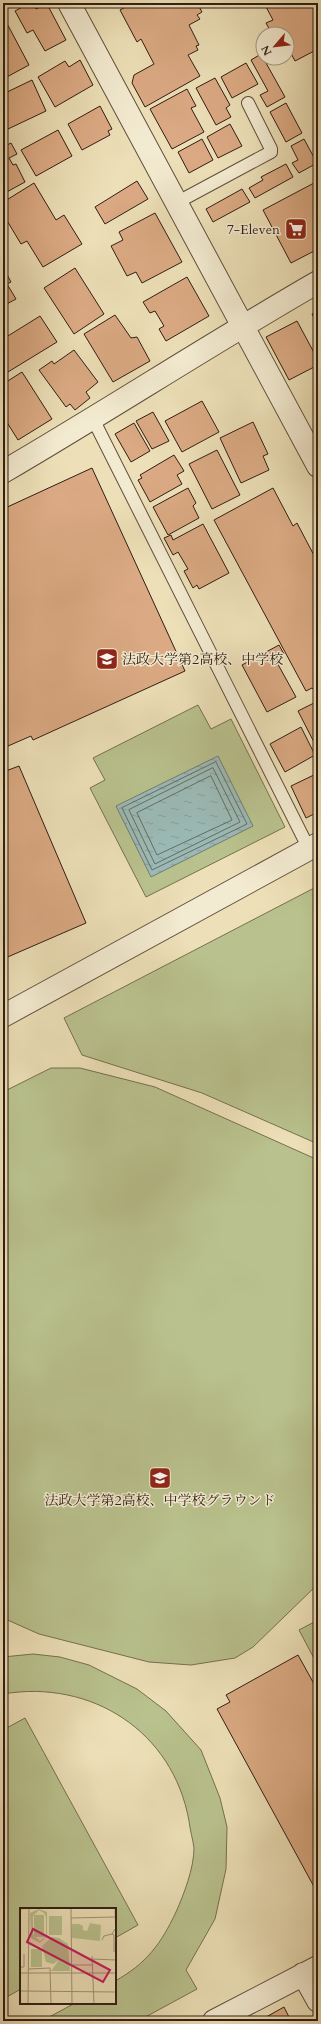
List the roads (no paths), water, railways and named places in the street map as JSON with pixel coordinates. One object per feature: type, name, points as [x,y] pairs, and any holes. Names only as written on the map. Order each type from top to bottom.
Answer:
[{"type":"street","points":[[69,3],[318,466]]},
{"type":"street","points":[[3,472],[93,419],[242,326],[318,282]]},
{"type":"street","points":[[3,1016],[313,847]]},
{"type":"street","points":[[214,2021],[310,1970],[318,2001]]},
{"type":"lane","points":[[176,203],[271,152],[271,149],[248,103]]},
{"type":"lane","points":[[93,419],[313,847]]},
{"type":"water","points":[[218,756],[253,826],[151,877],[116,806]]},
{"type":"place","name":"7-Eleven","points":[[296,229]]},
{"type":"place","name":"法政大学第2高校、中学校","points":[[107,659]]},
{"type":"place","name":"法政大学第2高校、中学校グラウンド","points":[[160,1478]]}]
